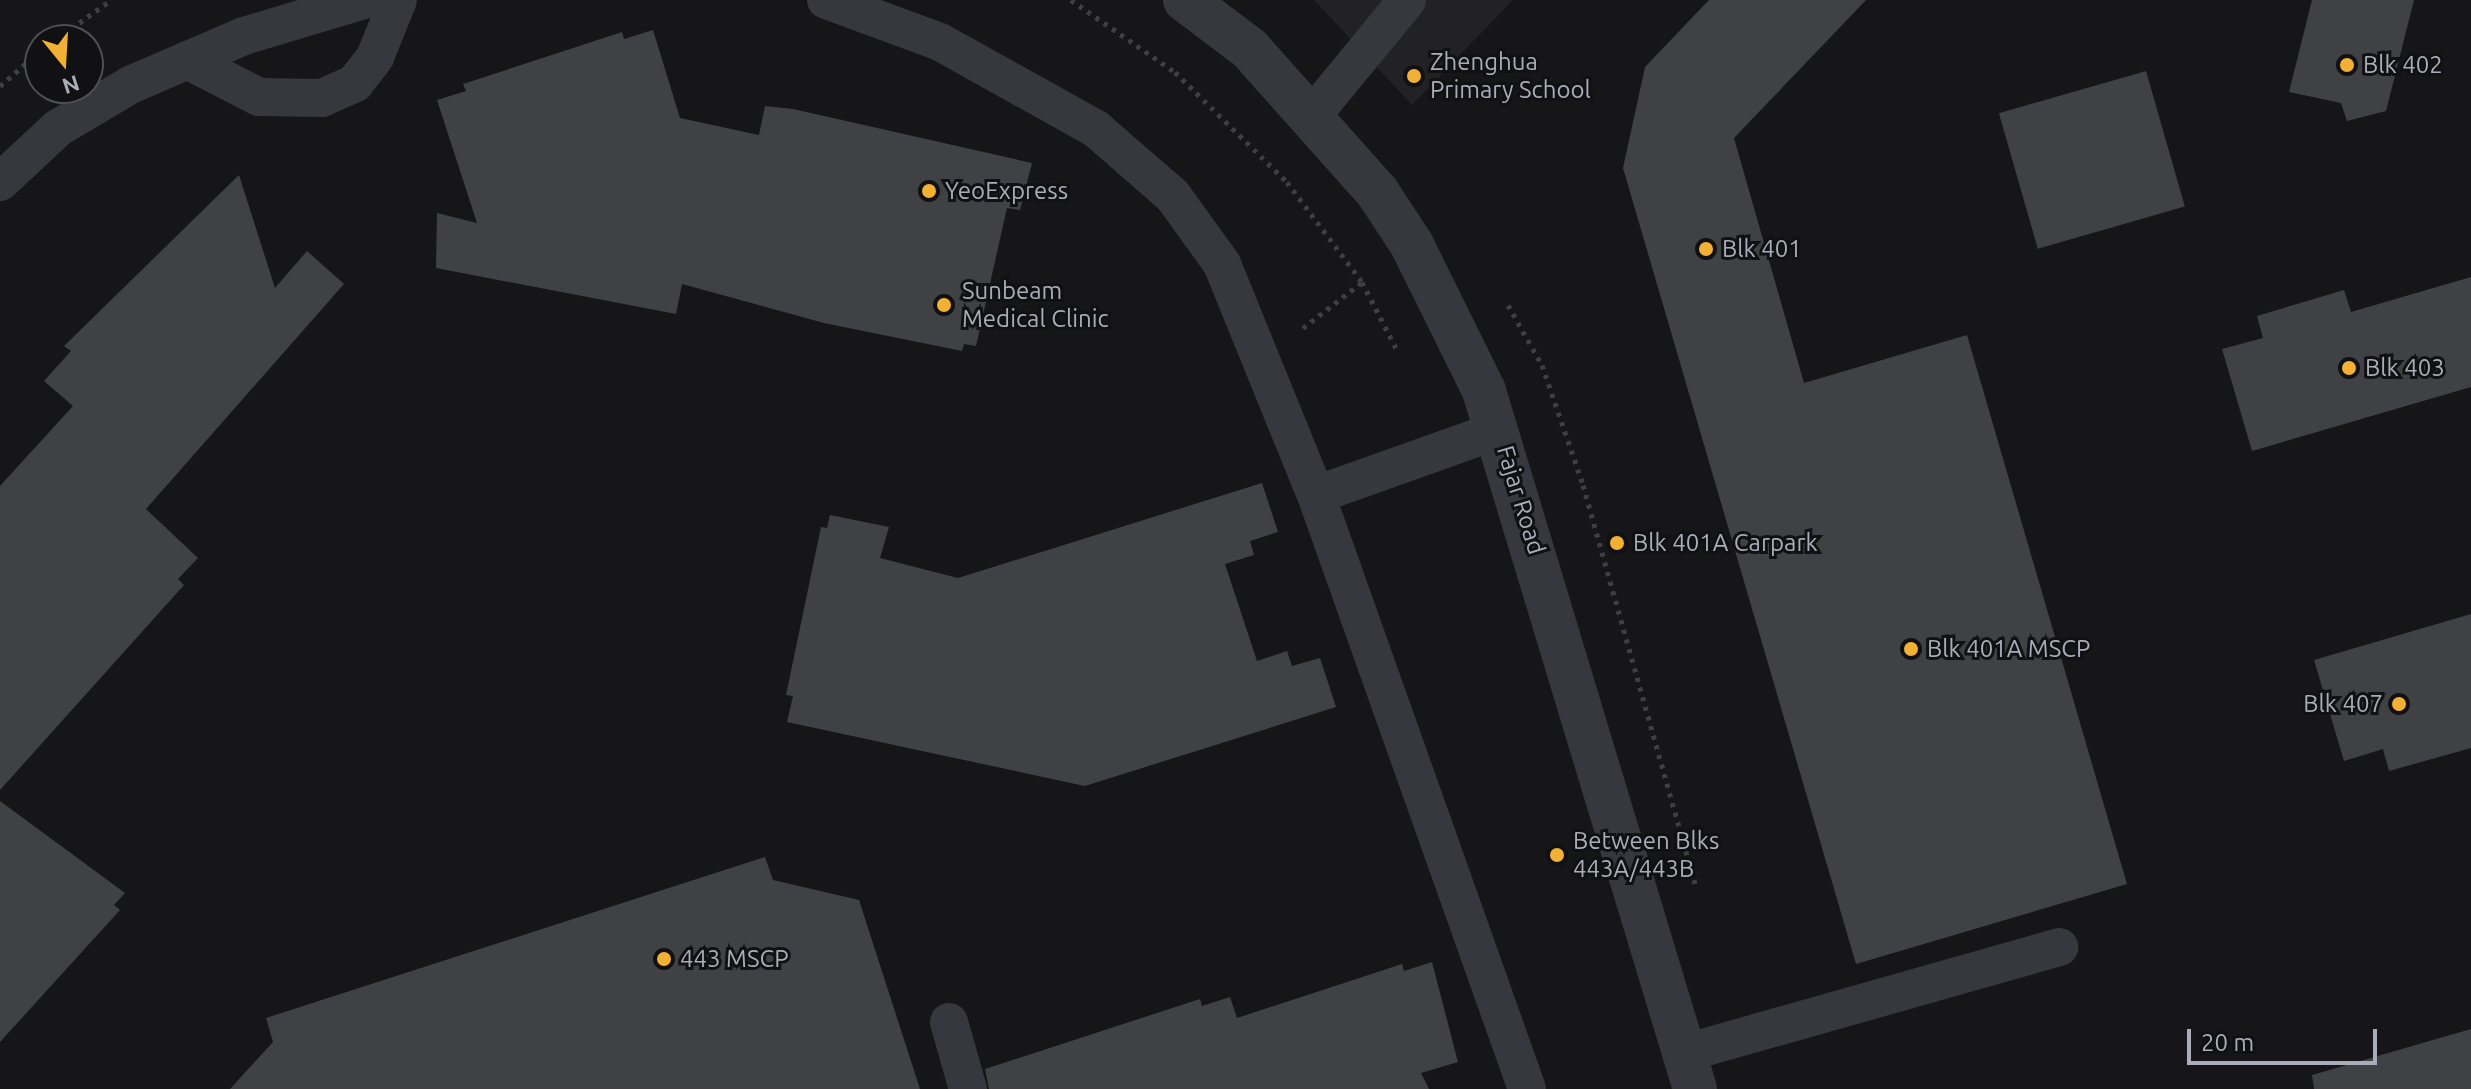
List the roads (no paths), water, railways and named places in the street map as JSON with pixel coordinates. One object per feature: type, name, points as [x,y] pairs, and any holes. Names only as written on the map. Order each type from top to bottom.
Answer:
[{"type":"street","name":"Fajar Road","points":[[1185,0],[1249,48],[1311,117],[1412,245],[1499,430],[1690,1071]]},
{"type":"lane","points":[[0,182],[58,128],[187,60],[364,0]]},
{"type":"lane","points":[[187,60],[259,97],[322,98],[355,83],[375,57],[398,0]]},
{"type":"lane","points":[[826,0],[940,42],[1121,147],[1173,196],[1222,264],[1316,495],[1527,1089]]},
{"type":"lane","points":[[1311,117],[1407,0]]},
{"type":"lane","points":[[1316,495],[1499,430]]},
{"type":"lane","points":[[1690,1071],[2059,947]]},
{"type":"lane","points":[[949,1022],[968,1089]]},
{"type":"place","name":"Blk 402","points":[[2347,65]]},
{"type":"place","name":"Zhenghua Primary School","points":[[1414,76]]},
{"type":"place","name":"YeoExpress","points":[[929,191]]},
{"type":"place","name":"Blk 401","points":[[1706,249]]},
{"type":"place","name":"Sunbeam Medical Clinic","points":[[944,305]]},
{"type":"place","name":"Blk 403","points":[[2349,368]]},
{"type":"place","name":"Blk 401A Carpark","points":[[1617,543]]},
{"type":"place","name":"Blk 401A MSCP","points":[[1911,649]]},
{"type":"place","name":"Blk 407","points":[[2399,704]]},
{"type":"place","name":"Between Blks 443A/443B","points":[[1557,855]]},
{"type":"place","name":"443 MSCP","points":[[664,959]]}]
